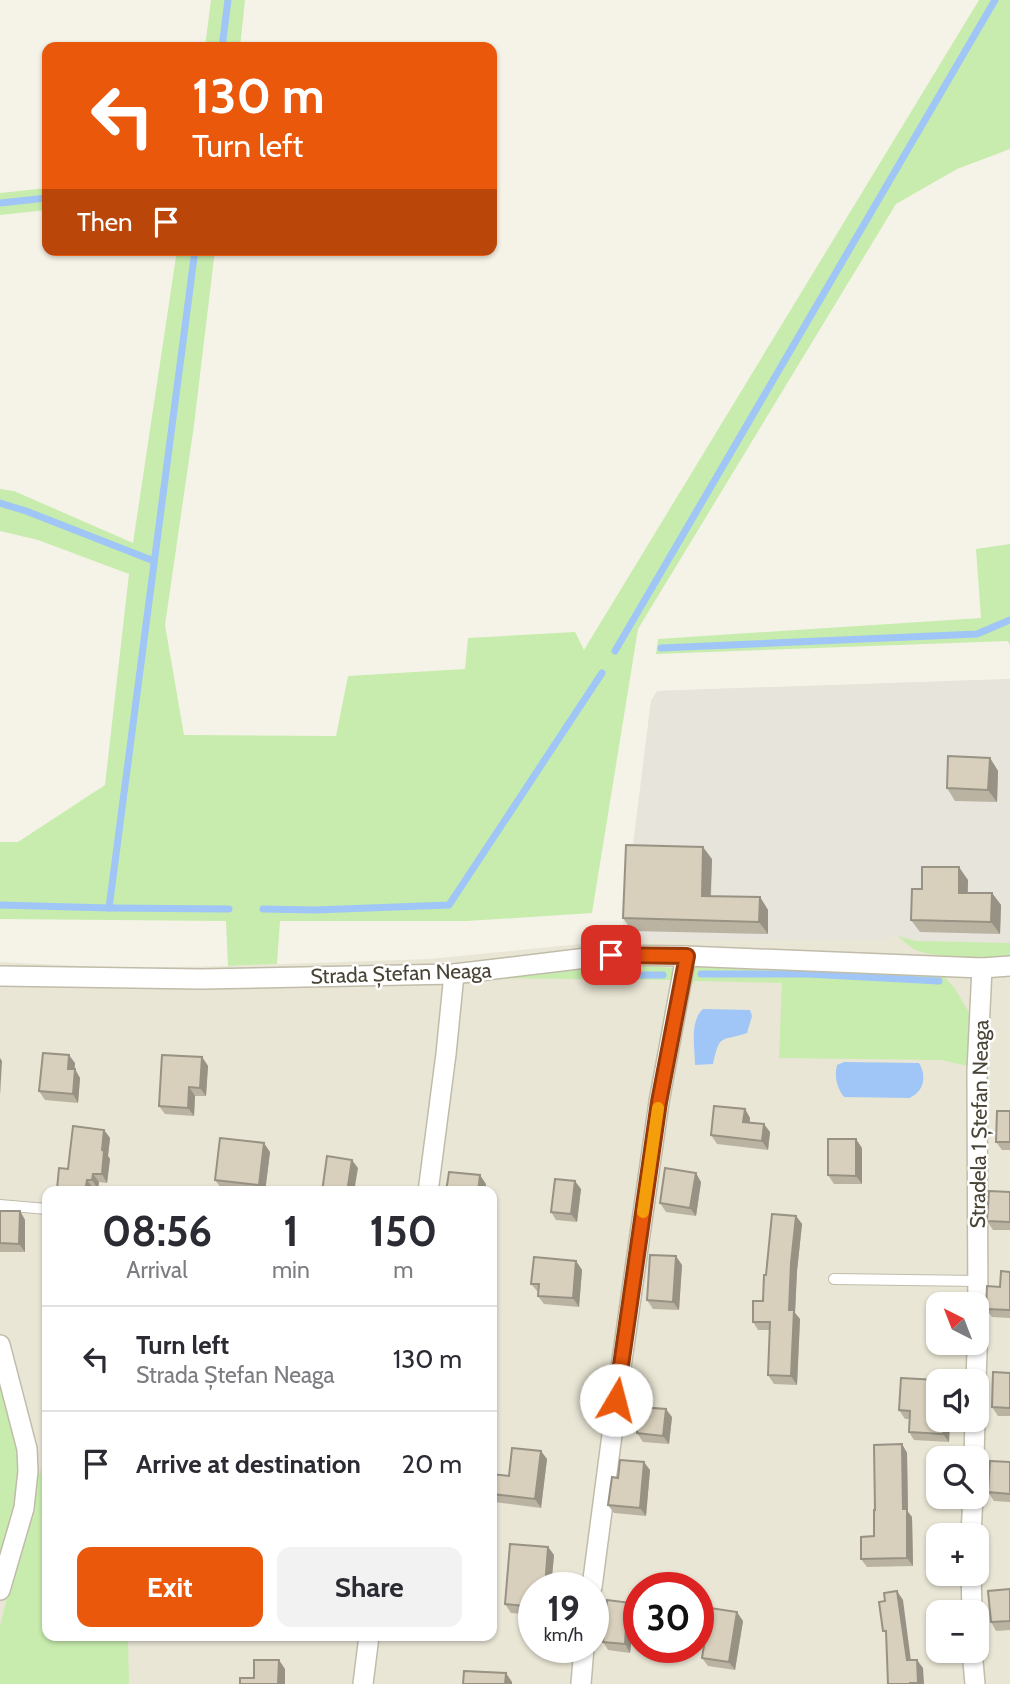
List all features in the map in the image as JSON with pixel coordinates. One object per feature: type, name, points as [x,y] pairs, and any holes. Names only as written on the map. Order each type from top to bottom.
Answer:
[{"type":"street","name":"Strada Ștefan Neaga","points":[[0,976],[201,979],[454,974],[611,955],[982,968],[1010,966]]},
{"type":"street","points":[[594,1572],[657,1116],[687,956]]},
{"type":"street","name":"Stradela 1 Ștefan Neaga","points":[[976,1369],[977,1070],[982,968]]},
{"type":"street","points":[[429,1186],[454,974]]},
{"type":"street","points":[[0,1345],[27,1449],[28,1471],[24,1508],[0,1590]]},
{"type":"street","points":[[363,1684],[368,1641]]},
{"type":"street","points":[[581,1684],[583,1663]]},
{"type":"street","points":[[973,1663],[975,1684]]},
{"type":"lane","points":[[0,1205],[42,1209]]},
{"type":"lane","points":[[834,1279],[978,1281]]},
{"type":"shaded area","points":[[1010,679],[1010,1684],[0,1684],[0,962],[120,968],[429,959],[621,940],[651,701],[657,691]]},
{"type":"shaded area","points":[[1010,679],[1010,943],[916,941],[898,936],[876,941],[622,940],[651,701],[657,691]]},
{"type":"green space","points":[[211,0],[245,0],[241,42],[206,42]]},
{"type":"green space","points":[[979,0],[1010,0],[1010,149],[957,169],[896,204],[638,629],[592,913],[467,921],[280,921],[277,964],[228,966],[226,921],[0,919],[0,842],[18,842],[105,785],[129,574],[38,540],[0,531],[0,489],[14,491],[133,543],[176,256],[214,256],[194,425],[165,625],[184,735],[336,736],[348,676],[465,669],[468,638],[575,632],[584,650]]},
{"type":"green space","points":[[42,189],[42,211],[0,215],[0,193]]},
{"type":"green space","points":[[1010,544],[1010,646],[1008,641],[656,654],[658,639],[981,618],[976,549]]},
{"type":"green space","points":[[898,936],[916,941],[1010,943],[1010,957],[962,957],[924,953],[913,949]]},
{"type":"green space","points":[[604,963],[673,968],[671,980],[495,978]]},
{"type":"green space","points":[[696,967],[763,967],[944,976],[969,1012],[968,1066],[941,1060],[779,1058],[782,983],[695,981],[688,989],[692,971]]},
{"type":"green space","points":[[0,1375],[21,1462],[19,1492],[0,1562]]},
{"type":"green space","points":[[42,1467],[42,1641],[128,1641],[129,1684],[0,1684],[0,1626]]},
{"type":"water","points":[[703,1009],[750,1010],[752,1016],[747,1033],[727,1038],[720,1043],[713,1064],[695,1065],[694,1028]]},
{"type":"water","points":[[844,1062],[919,1063],[923,1083],[918,1092],[909,1098],[844,1097],[836,1074],[837,1065]]},
{"type":"building","points":[[948,756],[990,758],[988,790],[947,788]]},
{"type":"building","points":[[626,845],[703,847],[702,896],[760,897],[759,922],[623,918]]},
{"type":"building","points":[[922,867],[959,867],[959,893],[992,893],[991,922],[911,920],[912,889],[922,889]]},
{"type":"building","points":[[43,1053],[69,1055],[68,1069],[75,1069],[73,1094],[39,1091]]},
{"type":"building","points":[[162,1055],[202,1057],[200,1088],[189,1087],[188,1108],[159,1106]]},
{"type":"building","points":[[714,1106],[745,1109],[743,1122],[764,1124],[762,1141],[711,1135]]},
{"type":"building","points":[[997,1111],[1010,1111],[1010,1142],[996,1142]]},
{"type":"building","points":[[73,1126],[104,1130],[102,1174],[93,1174],[92,1180],[87,1180],[86,1186],[57,1186],[59,1168],[68,1169]]},
{"type":"building","points":[[220,1138],[264,1143],[259,1185],[215,1180]]},
{"type":"building","points":[[828,1139],[856,1139],[856,1176],[828,1175]]},
{"type":"building","points":[[327,1156],[352,1160],[348,1186],[323,1186]]},
{"type":"building","points":[[665,1168],[696,1173],[690,1208],[660,1203]]},
{"type":"building","points":[[449,1172],[480,1175],[479,1186],[447,1186]]},
{"type":"building","points":[[555,1179],[575,1181],[571,1214],[551,1212]]},
{"type":"building","points":[[989,1191],[1010,1192],[1010,1222],[987,1221]]},
{"type":"building","points":[[0,1211],[20,1211],[19,1244],[0,1243]]},
{"type":"building","points":[[772,1214],[796,1216],[789,1310],[794,1310],[791,1376],[768,1375],[770,1322],[753,1322],[753,1301],[763,1301]]},
{"type":"building","points":[[650,1255],[676,1256],[673,1302],[647,1300]]},
{"type":"building","points":[[534,1257],[576,1261],[573,1298],[538,1296],[539,1284],[531,1284]]},
{"type":"building","points":[[1001,1271],[1010,1272],[1010,1310],[989,1309],[987,1286],[1000,1287]]},
{"type":"building","points":[[993,1372],[1010,1373],[1010,1408],[992,1407]]},
{"type":"building","points":[[901,1378],[926,1379],[926,1432],[943,1434],[909,1432],[910,1411],[899,1410]]},
{"type":"building","points":[[639,1407],[666,1409],[663,1436],[637,1433]]},
{"type":"building","points":[[902,1444],[903,1509],[907,1509],[907,1558],[861,1559],[861,1537],[874,1536],[874,1445]]},
{"type":"building","points":[[512,1448],[541,1451],[535,1499],[497,1495],[497,1475],[509,1476]]},
{"type":"building","points":[[620,1460],[644,1462],[640,1508],[608,1505],[612,1477],[618,1478]]},
{"type":"building","points":[[990,1461],[1010,1462],[1010,1494],[989,1492]]},
{"type":"building","points":[[510,1544],[548,1547],[546,1572],[518,1572],[518,1605],[505,1604]]},
{"type":"building","points":[[1010,1589],[1010,1621],[991,1622],[988,1591]]},
{"type":"building","points":[[897,1591],[907,1660],[917,1660],[918,1683],[888,1684],[886,1631],[883,1631],[879,1602],[885,1601],[884,1593]]},
{"type":"building","points":[[609,1600],[623,1602],[623,1644],[609,1643]]},
{"type":"building","points":[[714,1609],[737,1612],[729,1662],[714,1660]]},
{"type":"building","points":[[254,1660],[279,1660],[278,1684],[240,1684],[240,1678],[254,1678]]},
{"type":"building","points":[[464,1671],[506,1673],[505,1684],[463,1684]]},
{"type":"waterway","points":[[223,42],[228,0]]},
{"type":"waterway","points":[[615,651],[995,0]]},
{"type":"waterway","points":[[0,203],[42,199]]},
{"type":"waterway","points":[[0,905],[109,908],[194,256]]},
{"type":"waterway","points":[[0,503],[154,561]]},
{"type":"waterway","points":[[661,648],[977,634],[1010,620]]},
{"type":"waterway","points":[[263,909],[315,910],[449,905],[602,673]]},
{"type":"waterway","points":[[109,908],[229,909]]},
{"type":"waterway","points":[[701,974],[808,974],[939,981]]},
{"type":"waterway","points":[[592,975],[663,975]]},
{"type":"slow traffic","points":[[643,1212],[658,1108]]},
{"type":"route","points":[[611,955],[687,956],[659,1102],[616,1400]]}]
